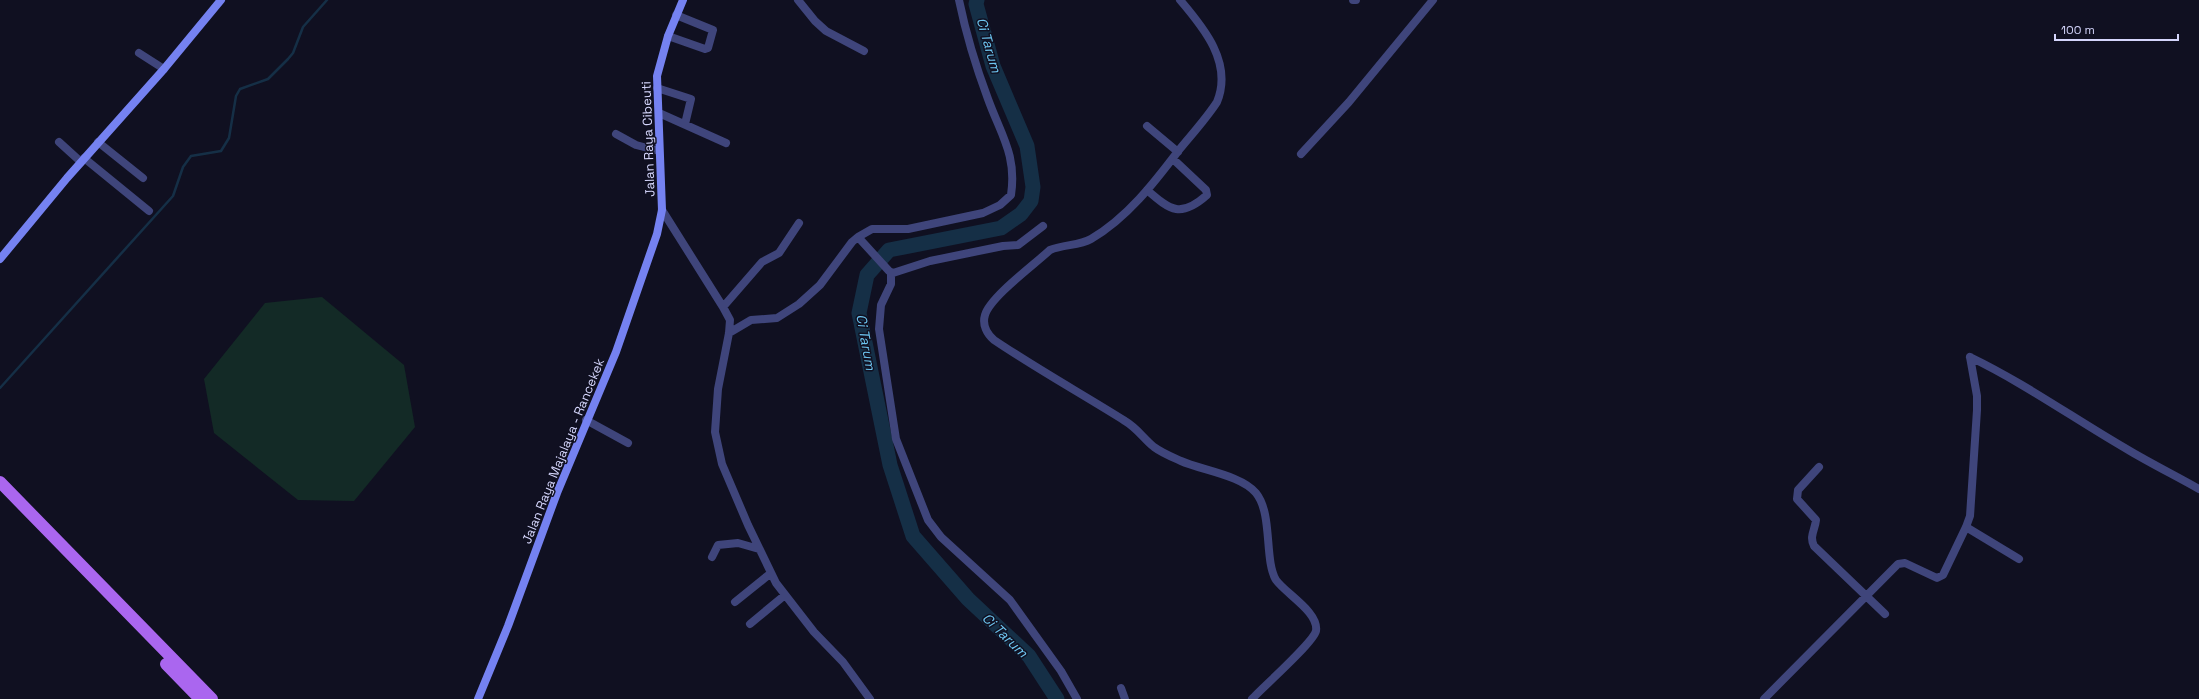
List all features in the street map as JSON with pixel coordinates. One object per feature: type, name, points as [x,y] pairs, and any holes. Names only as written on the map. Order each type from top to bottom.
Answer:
[{"type":"main road","points":[[0,259],[82,160],[164,69],[221,0]]},
{"type":"main road","name":"Jalan Raya Cibeuti","points":[[662,210],[658,151],[659,113],[657,76],[668,36],[683,0]]},
{"type":"main road","name":"Jalan Raya Majalaya - Rancekek","points":[[478,699],[508,626],[557,493],[586,420],[616,352],[650,256],[662,210]]},
{"type":"main road","points":[[0,482],[212,699]]},
{"type":"main road","points":[[0,493],[200,699]]},
{"type":"street","points":[[798,0],[815,21],[826,31],[864,51]]},
{"type":"street","points":[[729,333],[751,320],[777,318],[799,304],[820,285],[852,242],[860,239],[872,229],[908,229],[983,213],[1000,205],[1011,195],[1014,176],[1009,147],[989,100],[969,43],[959,0]]},
{"type":"street","points":[[1180,0],[1210,37],[1219,65],[1221,81],[1220,93],[1214,107],[1176,156],[1147,190],[1105,230],[1089,240],[1059,246],[1050,250],[1009,286],[990,306],[984,322],[988,335],[994,340],[1043,373],[1127,422],[1159,450],[1182,461],[1239,482],[1256,493],[1264,513],[1274,575],[1280,584],[1312,615],[1316,629],[1315,633],[1300,652],[1252,699]]},
{"type":"street","points":[[1301,154],[1349,102],[1433,0]]},
{"type":"street","points":[[668,36],[705,49],[708,48],[713,30],[676,15]]},
{"type":"street","points":[[139,53],[164,69]]},
{"type":"street","points":[[657,88],[691,99],[685,124]]},
{"type":"street","points":[[659,113],[726,143]]},
{"type":"street","points":[[1147,126],[1206,190],[1207,195],[1193,208],[1177,209],[1165,206],[1147,190]]},
{"type":"street","points":[[616,134],[636,145],[658,151]]},
{"type":"street","points":[[59,142],[149,211]]},
{"type":"street","points":[[98,142],[143,178]]},
{"type":"street","points":[[662,210],[730,320],[729,333],[718,389],[715,432],[722,464],[771,573],[785,595],[814,632],[843,662],[870,699]]},
{"type":"street","points":[[723,307],[762,262],[779,253],[799,223]]},
{"type":"street","points":[[890,272],[930,261],[1003,246],[1018,245],[1043,226]]},
{"type":"street","points":[[860,239],[890,272],[890,284],[881,305],[878,329],[896,439],[928,520],[941,537],[1010,600],[1061,671],[1077,699]]},
{"type":"street","points":[[1764,699],[1901,563],[1940,577],[1966,528],[1971,510],[1973,449],[1977,425],[1977,396],[1970,356],[1994,368],[2068,412],[2129,451],[2199,488]]},
{"type":"street","points":[[586,420],[628,443]]},
{"type":"street","points":[[1819,467],[1798,490],[1796,495],[1797,499],[1816,520],[1811,536],[1812,542],[1814,546],[1885,614]]},
{"type":"street","points":[[1966,528],[2019,559]]},
{"type":"street","points":[[712,557],[718,545],[738,543],[759,549]]},
{"type":"street","points":[[735,602],[771,573]]},
{"type":"street","points":[[750,624],[785,595]]},
{"type":"street","points":[[1121,688],[1125,699]]},
{"type":"green space","points":[[322,297],[404,365],[415,427],[354,501],[298,500],[214,433],[204,379],[265,303]]},
{"type":"waterway","points":[[0,388],[173,196],[183,167],[191,156],[221,151],[229,138],[236,96],[240,89],[268,79],[288,59],[293,53],[303,27],[327,0]]},
{"type":"waterway","name":"Ci Tarum","points":[[977,0],[976,4],[993,66],[1027,146],[1033,187],[1031,201],[1021,214],[1001,228],[889,250],[867,275],[859,313],[890,465],[913,536],[968,599],[1029,656],[1057,699]]}]
